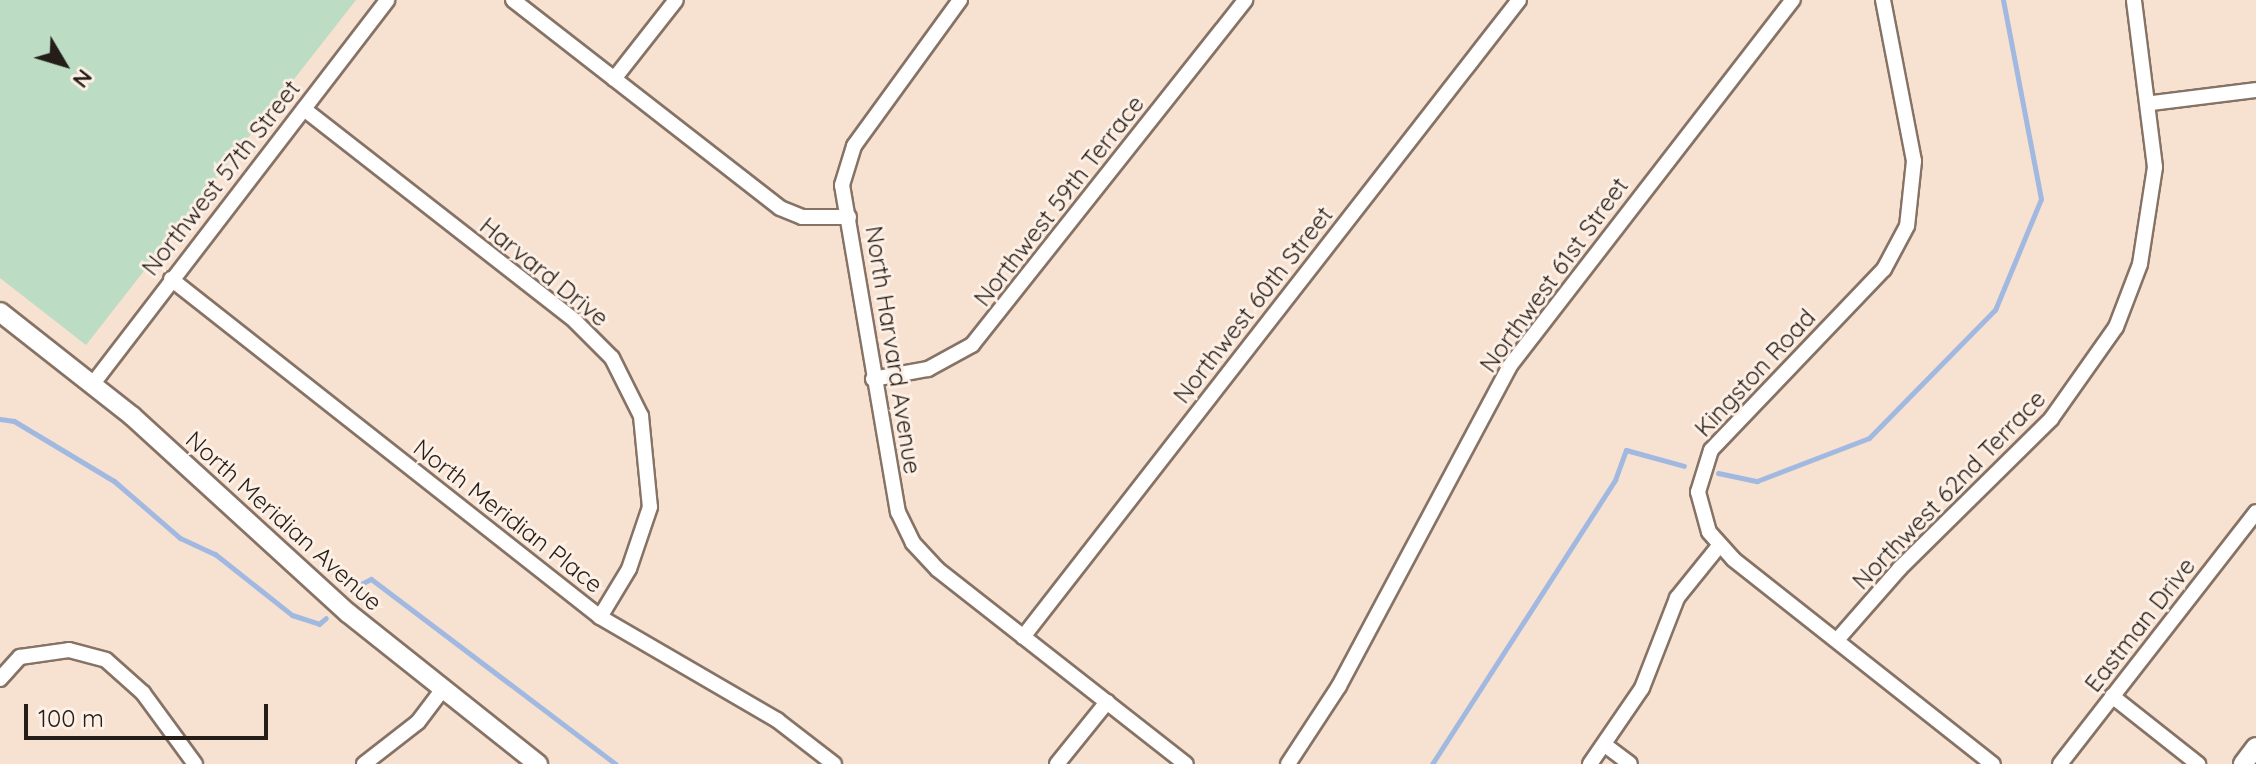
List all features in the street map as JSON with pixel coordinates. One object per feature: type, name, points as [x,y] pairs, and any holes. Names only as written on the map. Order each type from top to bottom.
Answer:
[{"type":"main road","name":"North Meridian Avenue","points":[[0,312],[92,385],[348,613],[538,764]]},
{"type":"main road","points":[[2243,764],[2256,747]]},
{"type":"street","name":"Northwest 57th Street","points":[[92,385],[387,0]]},
{"type":"street","name":"North Harvard Avenue","points":[[513,0],[780,208],[802,217],[849,217],[873,379],[898,512],[913,543],[1023,637],[1186,764]]},
{"type":"street","points":[[614,79],[676,0]]},
{"type":"street","points":[[849,217],[842,185],[854,146],[960,0]]},
{"type":"street","name":"Northwest 59th Terrace","points":[[873,379],[928,369],[972,345],[1245,0]]},
{"type":"street","name":"Northwest 60th Street","points":[[1023,637],[1519,0]]},
{"type":"street","name":"Northwest 61st Street","points":[[1288,764],[1339,686],[1509,367],[1793,0]]},
{"type":"street","name":"Kingston Road","points":[[1719,546],[1698,492],[1711,450],[1884,269],[1907,226],[1914,161],[1883,0]]},
{"type":"street","name":"Northwest 62nd Terrace","points":[[1837,640],[1900,568],[2051,419],[2097,360],[2129,297],[2149,226],[2155,167],[2152,103],[2134,0]]},
{"type":"street","points":[[2152,103],[2256,90]]},
{"type":"street","name":"Harvard Drive","points":[[304,109],[575,321],[612,358],[641,416],[650,507],[629,569],[600,617]]},
{"type":"street","name":"North Meridian Place","points":[[171,279],[600,617],[777,720],[834,764]]},
{"type":"street","name":"Eastman Drive","points":[[2060,764],[2256,512]]},
{"type":"street","points":[[1590,764],[1642,688],[1677,598],[1719,546],[1993,764]]},
{"type":"street","points":[[0,679],[20,657],[69,650],[106,660],[143,693],[195,764]]},
{"type":"street","points":[[364,764],[418,722],[443,689]]},
{"type":"street","points":[[2112,696],[2198,764]]},
{"type":"street","points":[[1057,764],[1107,702]]},
{"type":"street","points":[[1605,745],[1630,764]]},
{"type":"green space","points":[[0,0],[356,0],[86,345],[0,278]]},
{"type":"waterway","points":[[1718,473],[1757,481],[1869,438],[1995,310],[2041,199],[2003,0]]},
{"type":"waterway","points":[[0,419],[14,421],[114,481],[180,538],[215,554],[292,615],[319,624],[326,618]]},
{"type":"waterway","points":[[1432,764],[1615,480],[1626,450],[1684,466]]},
{"type":"waterway","points":[[353,588],[371,579],[616,764]]}]
